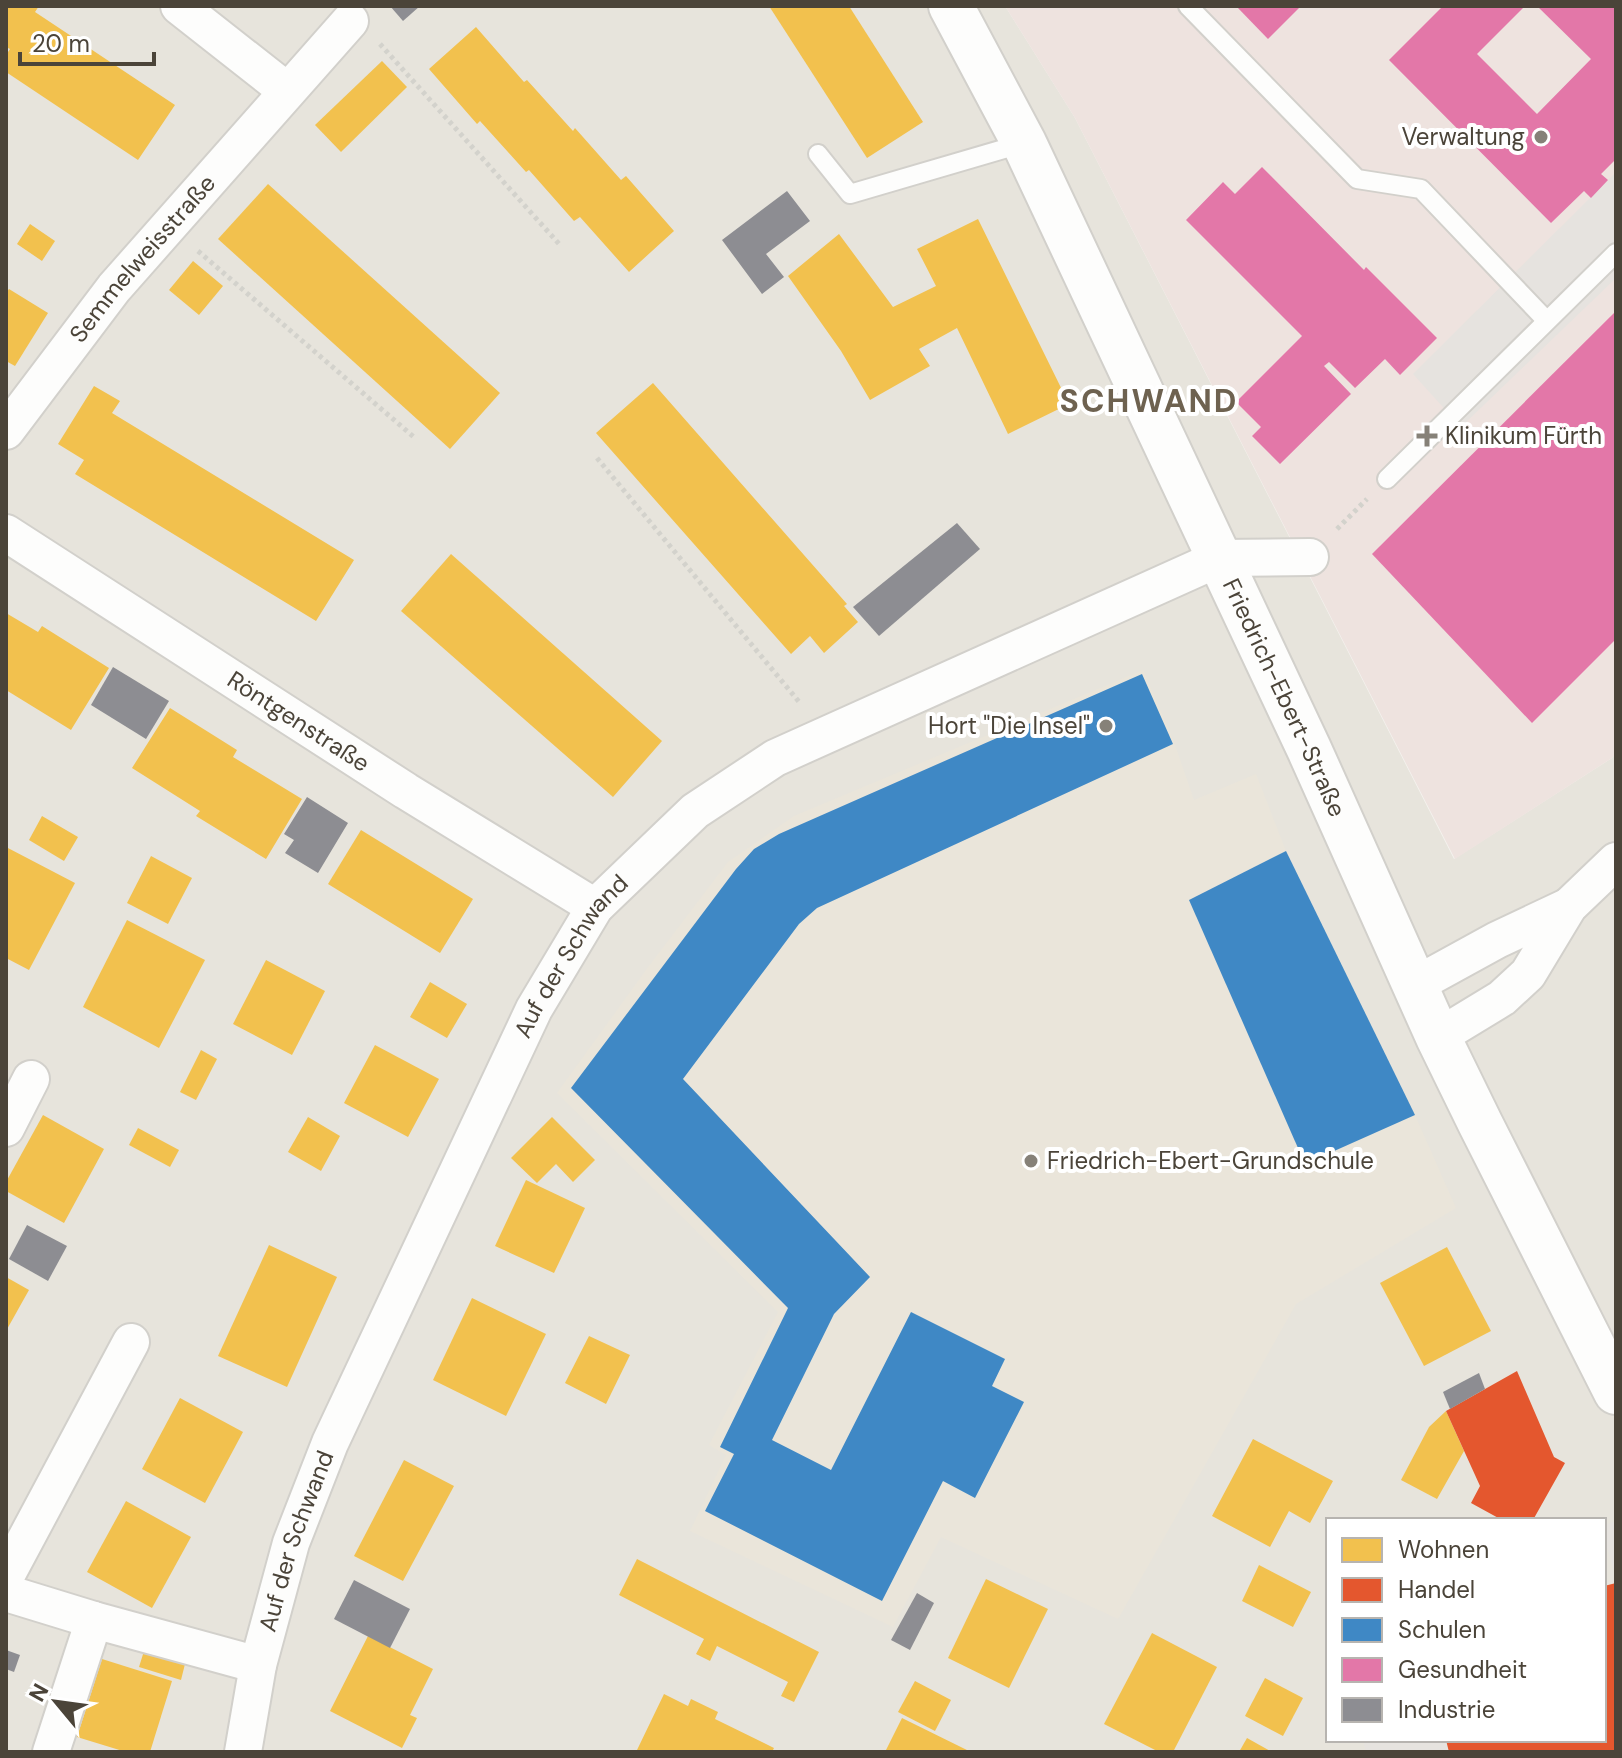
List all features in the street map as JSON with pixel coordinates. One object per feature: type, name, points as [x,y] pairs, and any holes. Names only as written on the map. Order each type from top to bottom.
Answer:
[{"type":"street","points":[[179,6],[287,91]]},
{"type":"street","name":"Friedrich-Ebert-Straße","points":[[951,6],[1024,143],[1220,558],[1438,1037],[1616,1392]]},
{"type":"street","name":"Semmelweisstraße","points":[[6,431],[114,288],[350,21]]},
{"type":"street","name":"Röntgenstraße","points":[[6,533],[406,791],[595,907]]},
{"type":"street","points":[[1220,558],[1310,557]]},
{"type":"street","name":"Auf der Schwand","points":[[243,1752],[258,1665],[291,1543],[330,1443],[534,1009],[595,907],[695,811],[775,758],[1220,558]]},
{"type":"street","points":[[1438,1037],[1502,998],[1528,974],[1569,906],[1616,861]]},
{"type":"street","points":[[1415,985],[1497,940],[1569,906]]},
{"type":"street","points":[[6,1128],[31,1079]]},
{"type":"street","points":[[6,1576],[131,1342]]},
{"type":"street","name":"Auf der Schwand","points":[[6,1593],[258,1665]]},
{"type":"street","points":[[51,1752],[94,1620]]},
{"type":"lane","points":[[1188,6],[1357,179],[1421,189],[1546,320]]},
{"type":"lane","points":[[818,154],[850,194],[1024,143]]},
{"type":"lane","points":[[1387,479],[1616,253]]},
{"type":"path","points":[[350,21],[380,44],[560,245]]},
{"type":"path","points":[[169,226],[415,438]]},
{"type":"path","points":[[597,458],[808,712],[818,739]]},
{"type":"path","points":[[1310,557],[1387,479]]},
{"type":"shaded area","points":[[6,6],[1005,6],[1075,118],[1454,859],[1616,753],[1616,1752],[6,1752]]},
{"type":"shaded area","name":"Klinikum Fürth","points":[[1005,6],[1616,6],[1616,753],[1612,758],[1455,859],[1075,118]]},
{"type":"shaded area","points":[[1616,172],[1616,278],[1461,427],[1413,374]]},
{"type":"shaded area","name":"Friedrich-Ebert-Grundschule","points":[[1143,670],[1174,742],[1194,800],[1256,774],[1286,851],[1415,1115],[1456,1208],[1296,1304],[1118,1619],[941,1537],[893,1627],[690,1531],[726,1455],[709,1445],[778,1312],[557,1093],[728,862],[794,816]]},
{"type":"shaded area","points":[[1616,1521],[1616,1578],[1606,1544],[1606,1524]]},
{"type":"shaded area","points":[[1364,1742],[1446,1742],[1449,1752],[1366,1752]]},
{"type":"building: Wohnen","points":[[6,6],[39,6],[35,12],[175,105],[138,160],[6,72],[6,55],[10,49],[6,47]]},
{"type":"building: Wohnen","points":[[769,6],[849,6],[923,122],[867,158]]},
{"type":"building: Wohnen","points":[[476,27],[524,82],[527,80],[573,131],[575,128],[621,180],[626,176],[674,231],[629,272],[580,217],[574,221],[529,170],[526,172],[480,121],[477,124],[429,69]]},
{"type":"building: Wohnen","points":[[382,61],[407,87],[341,152],[315,125]]},
{"type":"building: Wohnen","points":[[268,184],[500,393],[450,449],[218,239]]},
{"type":"building: Wohnen","points":[[978,219],[1069,404],[1008,434],[957,328],[919,349],[930,366],[870,400],[841,351],[788,276],[839,234],[893,307],[936,286],[917,249]]},
{"type":"building: Wohnen","points":[[30,224],[55,241],[42,261],[17,244]]},
{"type":"building: Wohnen","points":[[193,261],[223,286],[199,315],[169,290]]},
{"type":"building: Wohnen","points":[[9,289],[48,313],[15,366],[6,361],[6,293]]},
{"type":"building: Wohnen","points":[[653,383],[847,604],[844,606],[858,622],[824,653],[810,636],[791,654],[596,433]]},
{"type":"building: Wohnen","points":[[94,386],[120,401],[112,413],[354,560],[316,621],[75,474],[84,460],[58,444]]},
{"type":"building: Wohnen","points":[[451,554],[662,741],[613,797],[401,611]]},
{"type":"building: Wohnen","points":[[6,613],[38,632],[42,626],[109,668],[71,730],[6,690]]},
{"type":"building: Wohnen","points":[[170,708],[237,750],[233,757],[302,799],[266,859],[196,816],[200,811],[132,768]]},
{"type":"building: Wohnen","points":[[42,816],[78,837],[64,861],[29,840]]},
{"type":"building: Wohnen","points":[[361,830],[473,899],[440,953],[328,884]]},
{"type":"building: Wohnen","points":[[6,847],[75,883],[29,970],[6,958]]},
{"type":"building: Wohnen","points":[[151,856],[192,878],[168,924],[127,903]]},
{"type":"building: Wohnen","points":[[127,920],[205,960],[159,1048],[83,1007]]},
{"type":"building: Wohnen","points":[[266,960],[325,991],[292,1055],[233,1024]]},
{"type":"building: Wohnen","points":[[430,982],[467,1004],[447,1038],[410,1017]]},
{"type":"building: Wohnen","points":[[375,1045],[439,1079],[408,1137],[344,1103]]},
{"type":"building: Wohnen","points":[[201,1050],[217,1059],[196,1100],[180,1092]]},
{"type":"building: Wohnen","points":[[43,1115],[104,1149],[64,1223],[6,1191],[6,1182]]},
{"type":"building: Wohnen","points":[[308,1117],[340,1136],[321,1171],[288,1152]]},
{"type":"building: Wohnen","points":[[552,1117],[595,1160],[573,1182],[556,1164],[537,1183],[511,1158]]},
{"type":"building: Wohnen","points":[[138,1128],[179,1150],[170,1167],[129,1145]]},
{"type":"building: Wohnen","points":[[526,1180],[585,1208],[554,1273],[495,1246]]},
{"type":"building: Wohnen","points":[[269,1245],[337,1277],[287,1387],[218,1356]]},
{"type":"building: Wohnen","points":[[1447,1247],[1491,1331],[1424,1366],[1380,1283]]},
{"type":"building: Wohnen","points":[[6,1277],[29,1290],[6,1331]]},
{"type":"building: Wohnen","points":[[472,1298],[546,1334],[506,1416],[433,1380]]},
{"type":"building: Wohnen","points":[[589,1336],[630,1355],[606,1404],[565,1383]]},
{"type":"building: Wohnen","points":[[180,1398],[243,1432],[205,1503],[142,1469]]},
{"type":"building: Wohnen","points":[[1446,1411],[1464,1451],[1437,1499],[1401,1480],[1429,1427]]},
{"type":"building: Wohnen","points":[[1253,1439],[1333,1481],[1310,1523],[1289,1511],[1270,1547],[1212,1516]]},
{"type":"building: Wohnen","points":[[404,1460],[454,1486],[403,1581],[354,1556]]},
{"type":"building: Wohnen","points":[[126,1501],[191,1537],[152,1608],[87,1572]]},
{"type":"building: Wohnen","points":[[637,1559],[819,1652],[794,1702],[781,1696],[788,1682],[717,1646],[710,1661],[696,1654],[704,1639],[619,1595]]},
{"type":"building: Wohnen","points":[[1259,1565],[1311,1592],[1293,1627],[1242,1601]]},
{"type":"building: Wohnen","points":[[986,1579],[1048,1609],[1009,1688],[948,1658]]},
{"type":"building: Wohnen","points":[[1152,1633],[1217,1667],[1173,1752],[1159,1752],[1104,1724]]},
{"type":"building: Wohnen","points":[[368,1636],[433,1669],[410,1715],[417,1718],[402,1748],[330,1711]]},
{"type":"building: Wohnen","points":[[144,1651],[185,1664],[181,1680],[139,1667]]},
{"type":"building: Wohnen","points":[[102,1659],[172,1681],[150,1752],[126,1752],[77,1737]]},
{"type":"building: Wohnen","points":[[1265,1678],[1303,1698],[1283,1736],[1245,1716]]},
{"type":"building: Wohnen","points":[[915,1681],[951,1700],[935,1731],[898,1712]]},
{"type":"building: Wohnen","points":[[664,1694],[688,1706],[691,1699],[718,1712],[715,1719],[774,1748],[772,1752],[637,1750]]},
{"type":"building: Wohnen","points":[[902,1718],[971,1752],[885,1752]]},
{"type":"building: Wohnen","points":[[1247,1738],[1272,1752],[1239,1752]]},
{"type":"building: Handel","points":[[1517,1371],[1554,1457],[1565,1463],[1534,1518],[1498,1518],[1471,1503],[1480,1486],[1446,1411]]},
{"type":"building: Handel","points":[[1616,1583],[1616,1752],[1449,1752],[1446,1742],[1606,1742],[1606,1586]]},
{"type":"building: Schulen","points":[[1142,674],[1173,744],[817,908],[799,924],[683,1079],[870,1277],[834,1314],[772,1440],[831,1470],[911,1312],[1005,1359],[992,1386],[1024,1402],[975,1498],[943,1481],[882,1601],[705,1511],[734,1454],[720,1447],[788,1308],[571,1088],[754,849],[779,834]]},
{"type":"building: Schulen","points":[[1286,851],[1415,1115],[1305,1164],[1189,900]]},
{"type":"building: Gesundheit","points":[[1236,6],[1301,6],[1268,39]]},
{"type":"building: Gesundheit","name":"Verwaltung","points":[[1443,6],[1525,6],[1477,54],[1537,114],[1591,59],[1537,6],[1616,6],[1616,159],[1601,174],[1608,180],[1591,198],[1584,191],[1551,223],[1389,60]]},
{"type":"building: Gesundheit","points":[[1262,167],[1437,338],[1400,375],[1385,359],[1355,388],[1329,362],[1324,366],[1351,394],[1280,464],[1252,436],[1261,427],[1236,402],[1302,336],[1186,220],[1223,182],[1235,194]]},
{"type":"building: Gesundheit","points":[[1616,311],[1616,639],[1532,723],[1372,554]]},
{"type":"building: Industrie","points":[[390,6],[420,6],[403,21]]},
{"type":"building: Industrie","points":[[787,191],[810,221],[766,254],[784,277],[762,294],[722,240]]},
{"type":"building: Industrie","points":[[957,523],[980,549],[879,636],[853,607]]},
{"type":"building: Industrie","points":[[113,667],[169,701],[146,739],[91,705]]},
{"type":"building: Industrie","points":[[307,797],[348,823],[318,873],[285,853],[294,840],[284,834]]},
{"type":"building: Industrie","points":[[27,1225],[67,1246],[48,1281],[9,1259]]},
{"type":"building: Industrie","points":[[1479,1373],[1485,1389],[1450,1409],[1443,1392]]},
{"type":"building: Industrie","points":[[354,1580],[410,1609],[390,1648],[334,1619]]},
{"type":"building: Industrie","points":[[917,1593],[934,1603],[910,1650],[891,1640]]},
{"type":"building: Industrie","points":[[6,1650],[20,1655],[14,1672],[6,1669]]},
{"type":"place","name":"Verwaltung","points":[[1541,137]]},
{"type":"place","name":"Klinikum Fürth","points":[[1427,436]]},
{"type":"place","name":"Hort \"Die Insel\"","points":[[1106,726]]},
{"type":"place","name":"Friedrich-Ebert-Grundschule","points":[[1031,1161]]},
{"type":"district","name":"SCHWAND","points":[[1149,401]]}]
